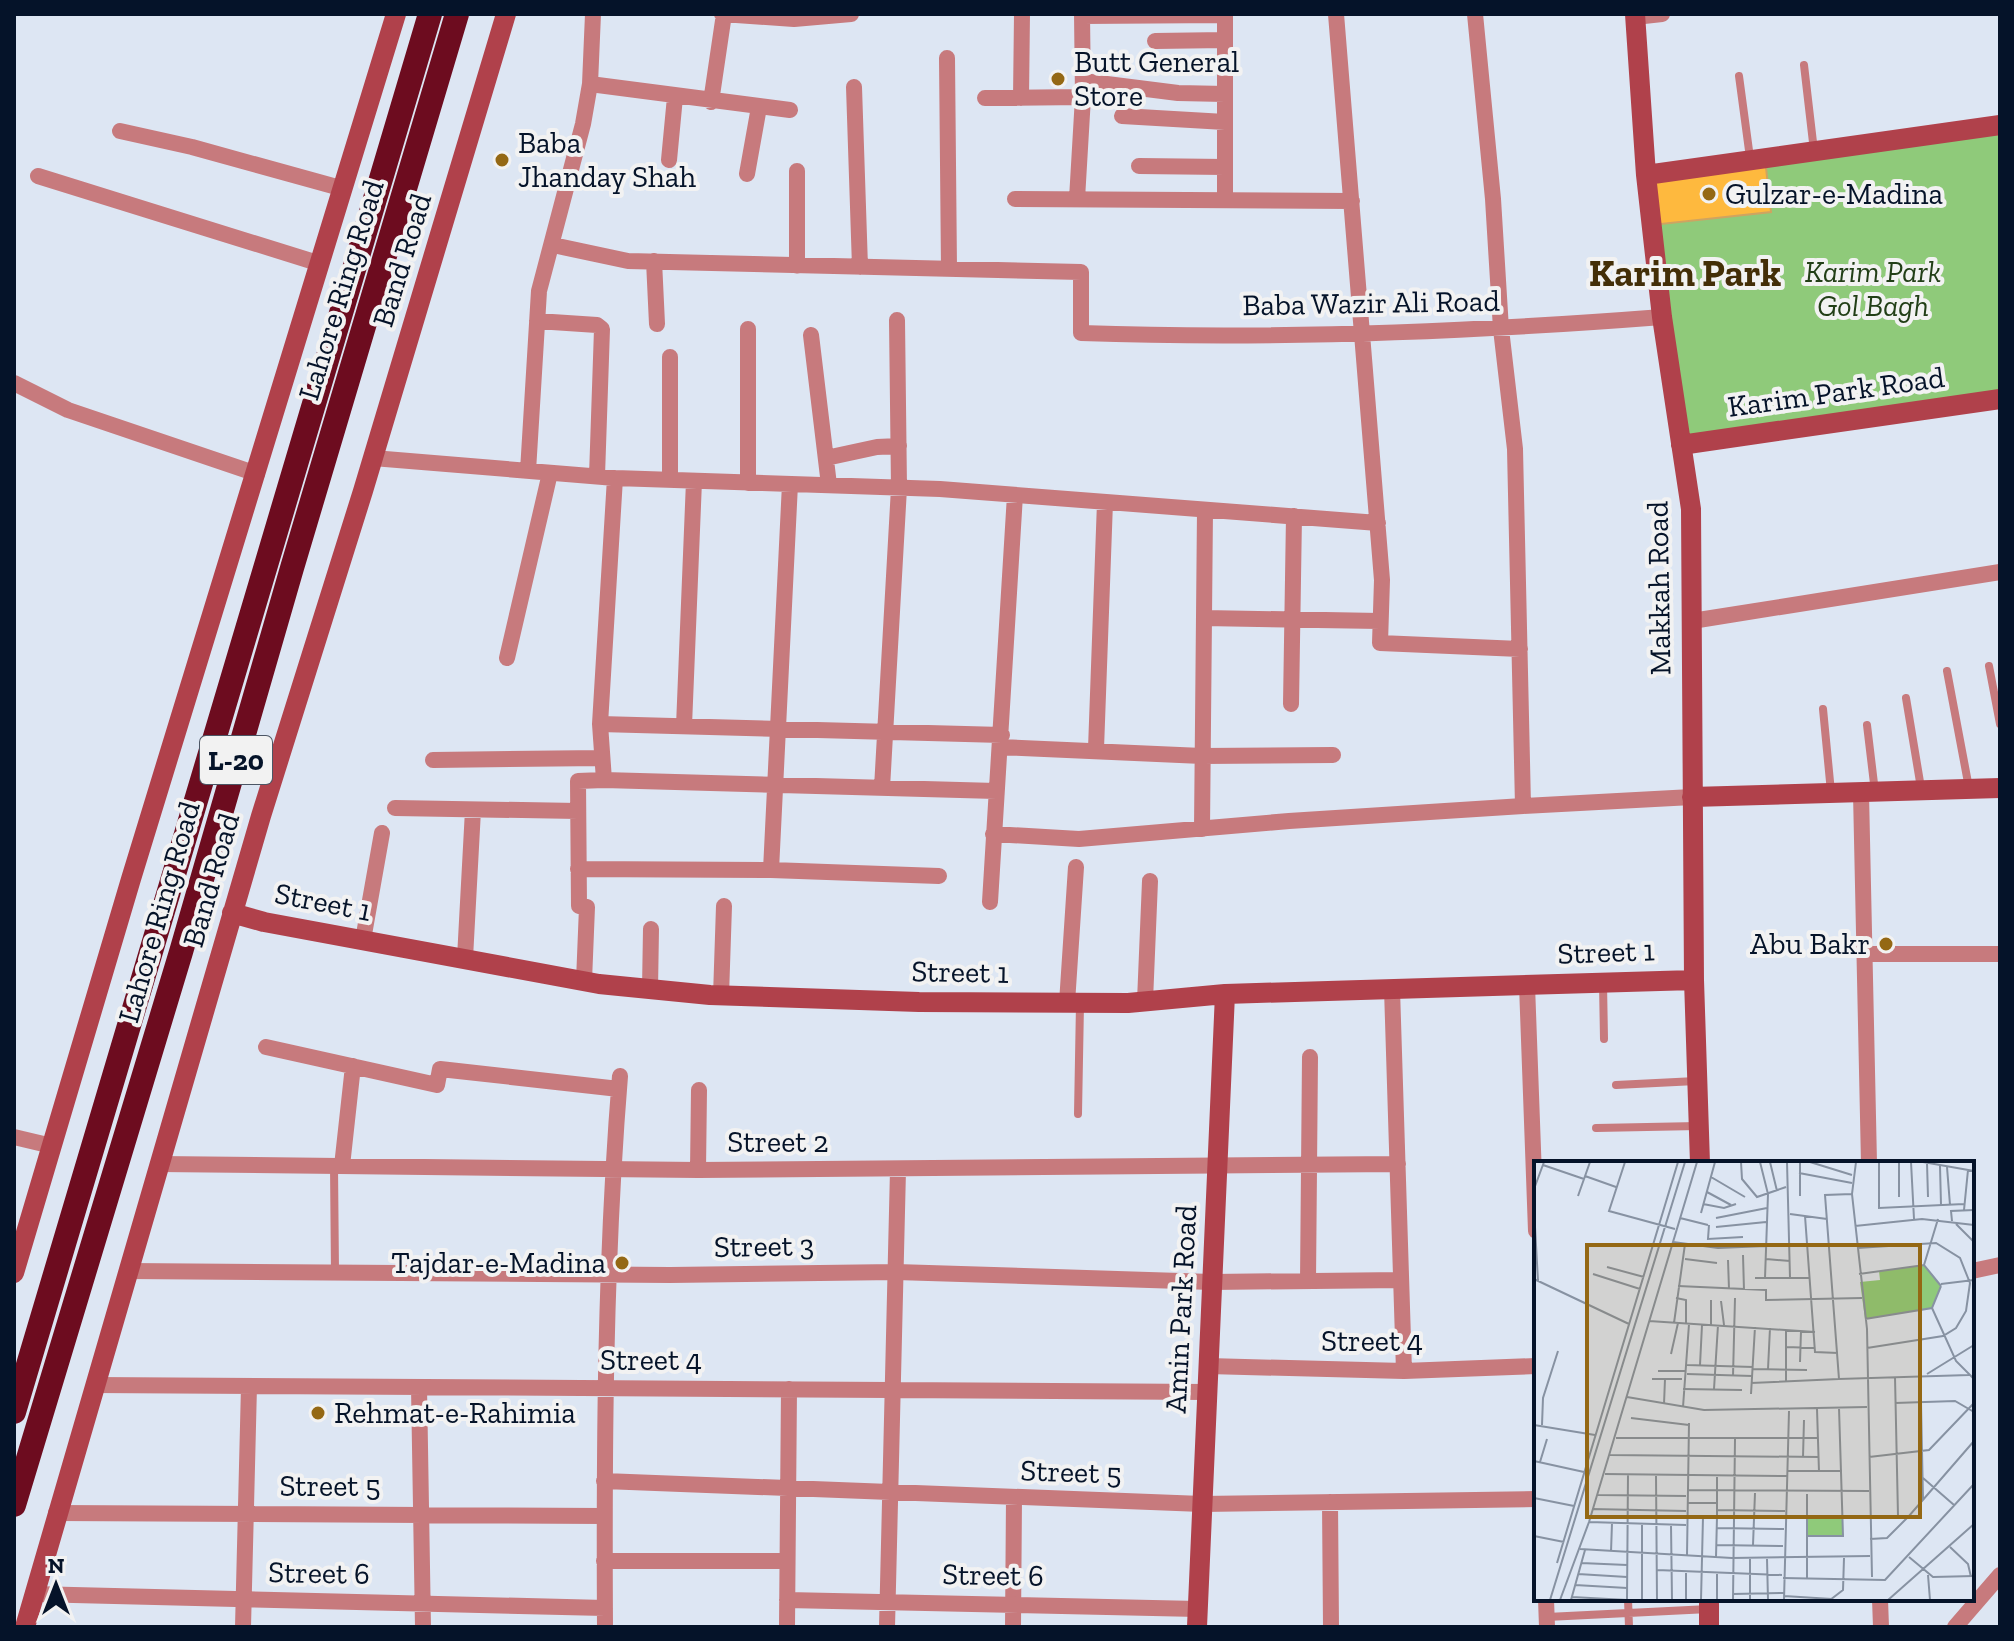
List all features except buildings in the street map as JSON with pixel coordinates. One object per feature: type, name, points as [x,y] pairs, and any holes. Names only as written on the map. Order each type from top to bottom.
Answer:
[{"type":"highway","name":"Lahore Ring Road","points":[[14,1412],[430,14]]},
{"type":"highway","name":"Lahore Ring Road","points":[[14,1505],[181,952],[457,14]]},
{"type":"street","points":[[14,1273],[396,14]]},
{"type":"street","name":"Band Road","points":[[25,1627],[232,913],[506,14]]},
{"type":"street","points":[[528,471],[539,291],[553,245],[590,84],[593,14]]},
{"type":"street","points":[[711,102],[723,14],[794,19],[851,14]]},
{"type":"street","points":[[1021,98],[1022,14]]},
{"type":"street","points":[[1336,14],[1382,580],[1380,643],[1520,649]]},
{"type":"street","points":[[1475,14],[1493,199],[1501,329],[1515,449],[1523,806]]},
{"type":"street","points":[[1635,16],[1662,14]]},
{"type":"street","points":[[1077,199],[1083,89],[1082,15],[1225,15],[1225,198]]},
{"type":"street","name":"Makkah Road","points":[[1635,16],[1646,175],[1662,317],[1691,509],[1694,980],[1700,1161]]},
{"type":"street","points":[[1155,41],[1225,40]]},
{"type":"street","points":[[553,245],[628,261],[949,269],[947,58]]},
{"type":"street","points":[[590,84],[790,110]]},
{"type":"street","points":[[854,87],[860,267]]},
{"type":"street","points":[[985,98],[1021,98],[1083,89],[1225,94]]},
{"type":"street","points":[[669,160],[675,97]]},
{"type":"street","points":[[747,174],[759,107]]},
{"type":"street","points":[[1122,116],[1225,122]]},
{"type":"street","points":[[1646,175],[2000,125]]},
{"type":"street","points":[[120,131],[192,147],[344,189]]},
{"type":"street","points":[[1139,166],[1225,167]]},
{"type":"street","points":[[797,171],[797,266]]},
{"type":"street","points":[[38,176],[321,264]]},
{"type":"street","points":[[1015,199],[1352,201]]},
{"type":"street","points":[[654,261],[657,324]]},
{"type":"street","name":"Baba Wazir Ali Road","points":[[949,269],[1081,272],[1081,333],[1364,334],[1501,329],[1662,317]]},
{"type":"street","points":[[882,788],[899,488],[897,320]]},
{"type":"street","points":[[537,321],[597,325],[602,329],[597,476]]},
{"type":"street","points":[[748,329],[748,483]]},
{"type":"street","points":[[811,335],[829,485]]},
{"type":"street","points":[[670,357],[670,480]]},
{"type":"street","points":[[14,383],[68,410],[257,474]]},
{"type":"street","name":"Karim Park Road","points":[[1681,445],[2000,399]]},
{"type":"street","points":[[826,458],[877,447],[899,446]]},
{"type":"street","points":[[373,458],[615,478],[1015,495],[1378,523]]},
{"type":"street","points":[[507,658],[550,473]]},
{"type":"street","points":[[604,780],[600,724],[615,478]]},
{"type":"street","points":[[684,726],[694,481]]},
{"type":"street","points":[[771,870],[790,484]]},
{"type":"street","points":[[990,902],[1015,495]]},
{"type":"street","points":[[1096,749],[1105,502]]},
{"type":"street","points":[[1202,829],[1205,510]]},
{"type":"street","points":[[1291,704],[1294,516]]},
{"type":"street","points":[[1692,621],[2000,572]]},
{"type":"street","points":[[1204,618],[1380,621]]},
{"type":"street","points":[[600,724],[885,731],[1202,756],[1333,755]]},
{"type":"street","points":[[433,760],[602,758]]},
{"type":"street","points":[[584,981],[587,907],[579,906],[578,781],[996,791]]},
{"type":"street","points":[[993,834],[1079,839],[1523,806],[1692,797],[2000,788]]},
{"type":"street","points":[[1868,792],[1865,954],[1869,1161]]},
{"type":"street","points":[[395,808],[578,811]]},
{"type":"street","points":[[465,958],[473,810]]},
{"type":"street","points":[[363,940],[382,833]]},
{"type":"street","points":[[1074,1003],[1076,867]]},
{"type":"street","points":[[578,869],[771,870],[939,876]]},
{"type":"street","points":[[1145,1001],[1150,881]]},
{"type":"street","points":[[721,996],[724,906]]},
{"type":"street","name":"Street 1","points":[[232,913],[264,922],[584,981],[721,996],[1074,1003],[1225,994],[1694,980]]},
{"type":"street","points":[[650,989],[651,929]]},
{"type":"street","points":[[1865,954],[2000,954]]},
{"type":"street","points":[[1527,985],[1534,1176]]},
{"type":"street","points":[[1392,989],[1404,1371]]},
{"type":"street","name":"Amin Park Road","points":[[1197,1618],[1225,994]]},
{"type":"street","points":[[266,1047],[437,1085],[440,1069],[619,1083],[608,1275],[605,1627]]},
{"type":"street","points":[[1308,1281],[1310,1057]]},
{"type":"street","points":[[338,1165],[353,1066]]},
{"type":"street","points":[[698,1170],[699,1090]]},
{"type":"street","points":[[14,1137],[52,1146]]},
{"type":"street","name":"Street 2","points":[[159,1164],[698,1170],[1398,1164]]},
{"type":"street","points":[[887,1627],[898,1170]]},
{"type":"street","points":[[1974,1271],[2000,1265]]},
{"type":"street","name":"Street 3","points":[[128,1271],[608,1275],[896,1272],[1212,1282],[1401,1280]]},
{"type":"street","name":"Street 4","points":[[1208,1366],[1404,1371],[1534,1366]]},
{"type":"street","name":"Street 4","points":[[94,1385],[1207,1392]]},
{"type":"street","points":[[243,1627],[249,1386]]},
{"type":"street","points":[[419,1387],[423,1627]]},
{"type":"street","points":[[787,1627],[789,1389]]},
{"type":"street","name":"Street 5","points":[[604,1481],[1202,1504],[1534,1499]]},
{"type":"street","points":[[1013,1627],[1014,1498]]},
{"type":"street","points":[[1330,1502],[1331,1627]]},
{"type":"street","name":"Street 5","points":[[56,1513],[604,1516]]},
{"type":"street","points":[[604,1561],[787,1561]]},
{"type":"street","points":[[1955,1627],[2000,1575]]},
{"type":"street","name":"Street 6","points":[[33,1594],[605,1608]]},
{"type":"street","name":"Street 6","points":[[787,1600],[1013,1603],[1197,1618]]},
{"type":"street","points":[[1546,1601],[1546,1622]]},
{"type":"street","points":[[1880,1601],[1881,1627]]},
{"type":"lane","points":[[1804,65],[1814,152]]},
{"type":"lane","points":[[1739,76],[1750,161]]},
{"type":"lane","points":[[1989,666],[2000,724]]},
{"type":"lane","points":[[1947,671],[1969,789]]},
{"type":"lane","points":[[1906,698],[1922,791]]},
{"type":"lane","points":[[1823,709],[1831,793]]},
{"type":"lane","points":[[1867,725],[1868,792]]},
{"type":"lane","points":[[1603,982],[1604,1039]]},
{"type":"lane","points":[[1074,1003],[1078,1114]]},
{"type":"lane","points":[[1616,1085],[1697,1081]]},
{"type":"lane","points":[[1596,1128],[1699,1126]]},
{"type":"lane","points":[[335,1272],[338,1165]]},
{"type":"lane","points":[[1628,1601],[1629,1627]]},
{"type":"lane","points":[[1546,1622],[1629,1613],[1709,1612]]},
{"type":"green space","name":"Karim Park Gol Bagh","points":[[2000,125],[2000,399],[1681,445],[1652,225],[1771,212],[1765,159]]},
{"type":"place","name":"Butt General Store","points":[[1058,79]]},
{"type":"place","name":"Baba Jhanday Shah","points":[[502,160]]},
{"type":"place","name":"Gulzar-e-Madina","points":[[1709,194]]},
{"type":"place","name":"Abu Bakr","points":[[1886,944]]},
{"type":"place","name":"Tajdar-e-Madina","points":[[622,1263]]},
{"type":"place","name":"Rehmat-e-Rahimia","points":[[318,1413]]},
{"type":"district","name":"Karim Park","points":[[1685,273]]}]
